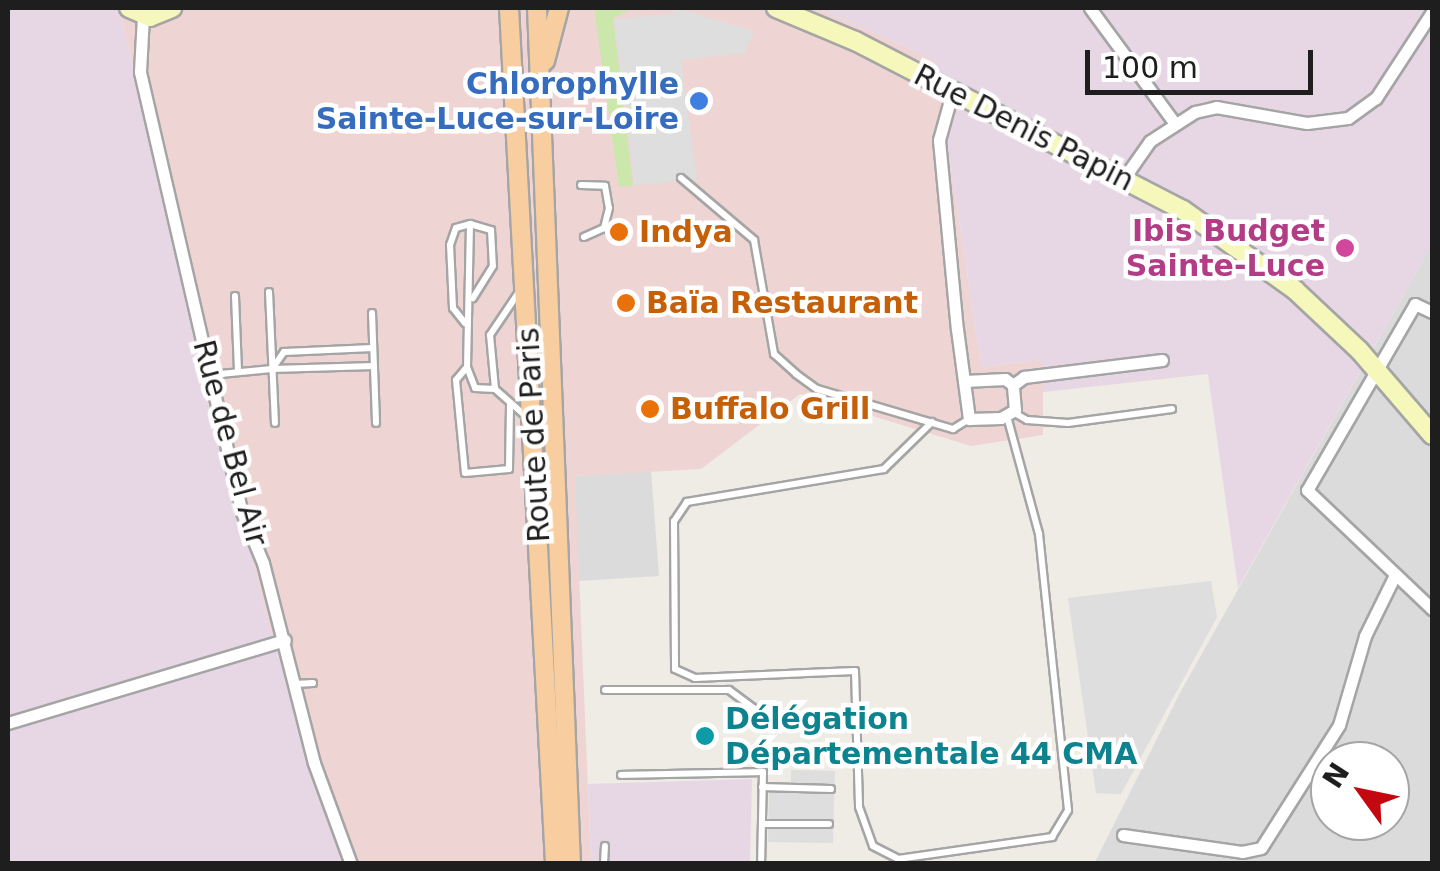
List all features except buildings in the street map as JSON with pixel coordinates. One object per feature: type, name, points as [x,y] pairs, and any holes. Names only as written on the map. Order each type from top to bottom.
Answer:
[{"type":"main road","points":[[494,8],[510,29]]},
{"type":"main road","name":"Route de Paris","points":[[509,8],[558,862]]},
{"type":"main road","name":"Route de Paris","points":[[538,8],[558,862]]},
{"type":"main road","points":[[540,76],[559,8]]},
{"type":"street","points":[[136,12],[172,8]]},
{"type":"street","name":"Rue Denis Papin","points":[[776,8],[1124,178],[1242,248],[1377,370],[1432,435]]},
{"type":"street","points":[[1090,8],[1173,121]]},
{"type":"street","name":"Rue de Bel Air","points":[[136,12],[140,72],[241,510],[284,640],[314,763],[351,864]]},
{"type":"street","points":[[1124,178],[1173,121],[1216,107],[1307,123],[1348,118],[1376,98],[1432,12]]},
{"type":"street","points":[[952,93],[939,140],[969,420],[1010,414],[1013,385],[1024,376],[1162,360]]},
{"type":"street","points":[[1432,312],[1415,304],[1308,490],[1432,608]]},
{"type":"street","points":[[964,382],[984,378],[1013,385]]},
{"type":"street","points":[[1122,835],[1242,852],[1261,848],[1339,726],[1366,636],[1395,575]]},
{"type":"street","points":[[8,723],[284,640]]},
{"type":"lane","points":[[681,178],[754,240],[774,354],[817,388],[953,429],[969,420]]},
{"type":"lane","points":[[582,185],[608,190],[609,223],[584,237]]},
{"type":"lane","points":[[470,224],[472,298],[465,323],[468,367],[475,388],[494,389],[533,422]]},
{"type":"lane","points":[[465,323],[453,308],[450,245],[456,228],[470,224],[491,230],[493,266],[472,298]]},
{"type":"lane","points":[[494,389],[490,334],[525,282]]},
{"type":"lane","points":[[269,292],[275,424]]},
{"type":"lane","points":[[235,296],[238,371]]},
{"type":"lane","points":[[372,313],[376,423]]},
{"type":"lane","points":[[272,369],[284,352],[373,348]]},
{"type":"lane","points":[[209,375],[374,366]]},
{"type":"lane","points":[[468,367],[456,380],[466,473],[508,469],[510,404]]},
{"type":"lane","points":[[1010,414],[1027,420],[1068,423],[1172,409]]},
{"type":"lane","points":[[932,422],[884,468],[687,502],[674,520],[675,669],[695,678],[855,672],[858,807],[874,846],[898,859],[1052,837],[1068,810],[1039,534],[1010,414]]},
{"type":"lane","points":[[296,684],[312,684]]},
{"type":"lane","points":[[605,690],[729,690],[764,716]]},
{"type":"lane","points":[[622,775],[763,772],[761,864]]},
{"type":"lane","points":[[762,787],[830,789]]},
{"type":"lane","points":[[762,824],[829,824]]},
{"type":"lane","points":[[604,864],[605,846]]},
{"type":"shaded area","points":[[8,8],[119,8],[268,623],[352,863],[8,863]]},
{"type":"shaded area","points":[[119,8],[817,8],[935,60],[981,367],[1043,360],[1043,435],[971,446],[800,394],[701,469],[575,476],[591,863],[352,863],[268,623]]},
{"type":"shaded area","points":[[675,8],[754,31],[745,53],[681,60],[697,180],[634,185],[614,19],[673,14]]},
{"type":"shaded area","points":[[817,8],[1432,8],[1432,244],[1238,588],[1208,374],[1043,392],[1042,360],[981,367],[935,60]]},
{"type":"shaded area","points":[[1432,244],[1432,863],[1094,864],[1181,691]]},
{"type":"shaded area","points":[[651,471],[659,576],[578,581],[574,476]]},
{"type":"shaded area","points":[[1211,581],[1217,617],[1121,794],[1096,793],[1068,598]]},
{"type":"shaded area","points":[[791,770],[835,771],[833,843],[768,842],[769,789],[791,789]]},
{"type":"shaded area","points":[[752,779],[750,863],[591,863],[588,784]]},
{"type":"green space","points":[[594,8],[634,8],[613,18],[633,186],[619,187]]},
{"type":"place","name":"Chlorophylle Sainte-Luce-sur-Loire","points":[[699,101]]},
{"type":"place","name":"Indya","points":[[619,232]]},
{"type":"place","name":"Ibis Budget Sainte-Luce","points":[[1345,248]]},
{"type":"place","name":"Baïa Restaurant","points":[[626,303]]},
{"type":"place","name":"Buffalo Grill","points":[[650,409]]},
{"type":"place","name":"Délégation Départementale 44 CMA","points":[[705,736]]}]
